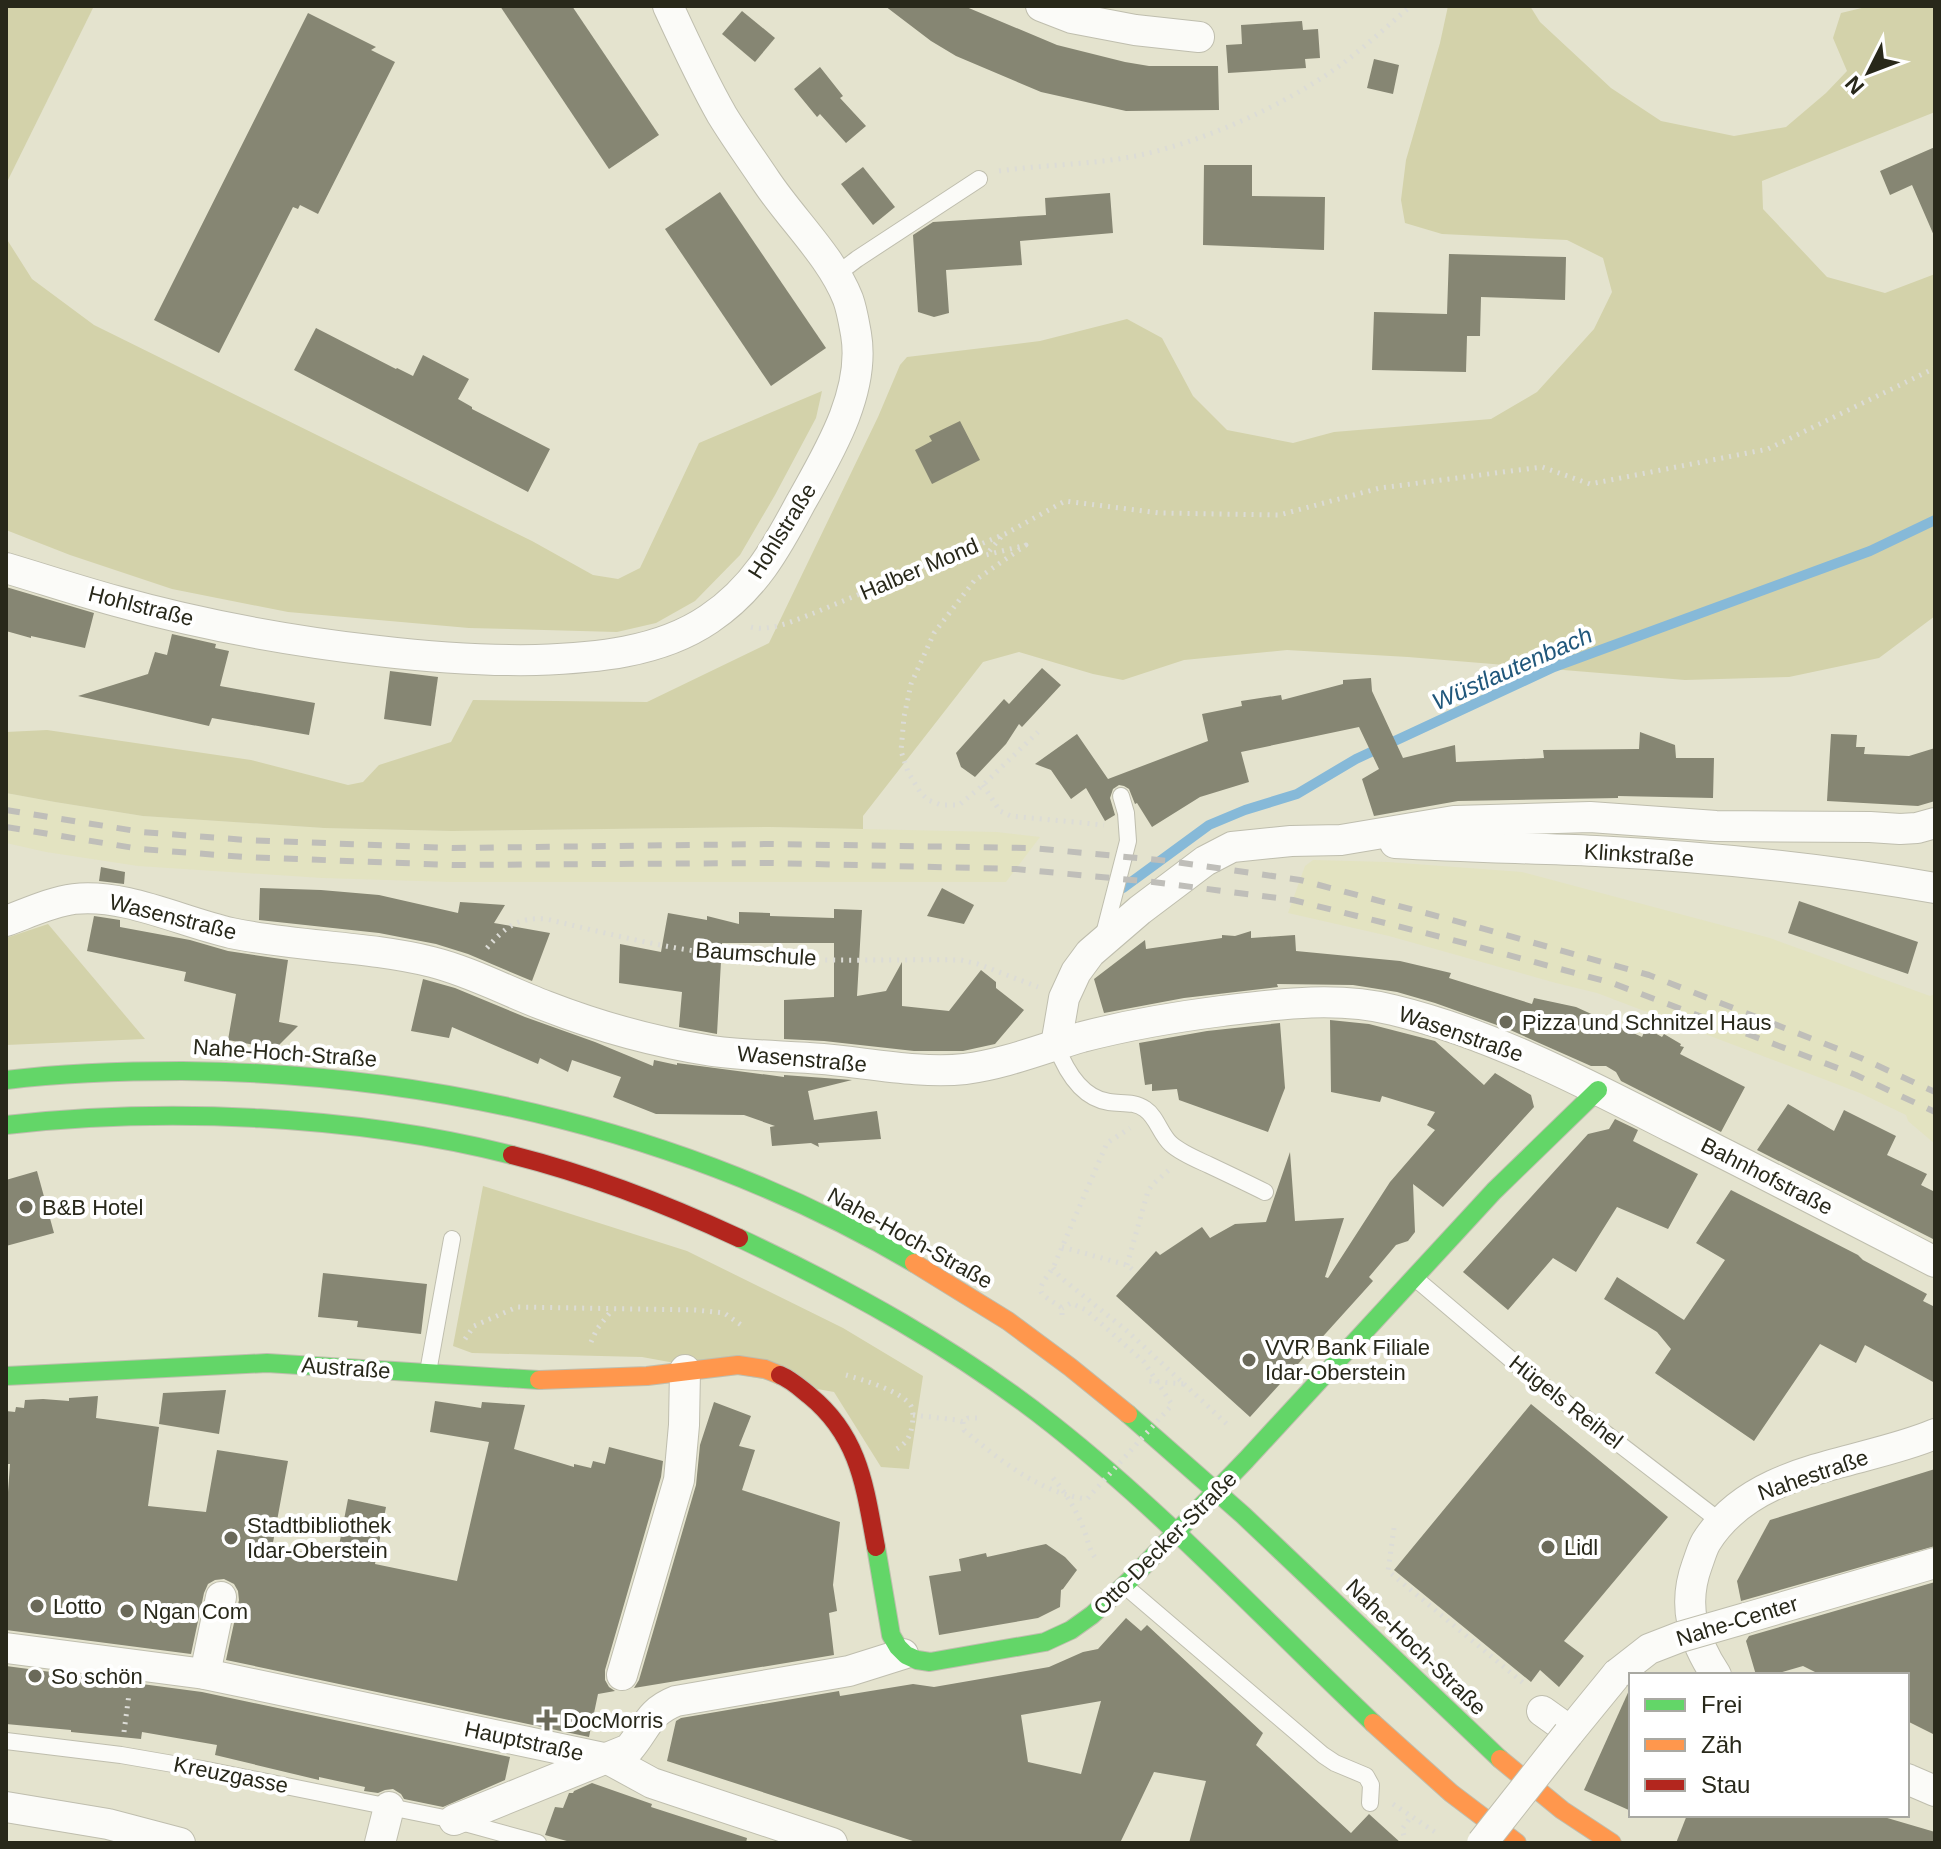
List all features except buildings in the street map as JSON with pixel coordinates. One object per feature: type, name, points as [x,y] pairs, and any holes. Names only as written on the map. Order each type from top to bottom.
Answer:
[{"type":"main road","name":"Nahe-Hoch-Straße","points":[[6,1080],[71,1073],[172,1070],[346,1078],[517,1108],[612,1132],[768,1189],[853,1230],[976,1300],[1098,1387],[1217,1492],[1482,1744],[1557,1807],[1612,1843]]},
{"type":"main road","name":"Otto-Decker-Straße","points":[[903,1654],[913,1660],[930,1662],[1054,1639],[1096,1613],[1256,1451],[1458,1228],[1533,1150],[1598,1090]]},
{"type":"main road","points":[[6,1125],[147,1116],[281,1120],[374,1129],[488,1149],[583,1175],[684,1213],[809,1271],[886,1313],[984,1375],[1088,1453],[1397,1745],[1493,1827],[1517,1843]]},
{"type":"main road","name":"Austraße","points":[[6,1376],[267,1363],[526,1380],[619,1379],[738,1365],[765,1369],[790,1379],[819,1403],[838,1424],[852,1447],[865,1487],[891,1635],[903,1654]]},
{"type":"street","name":"Hohlstraße","points":[[6,568],[117,602],[237,629],[329,645],[444,658],[575,659],[632,650],[674,637],[707,620],[741,593],[763,569],[831,448],[851,397],[858,363],[857,338],[849,302],[836,275],[775,194],[723,117],[668,6]]},
{"type":"street","points":[[1041,6],[1072,18],[1097,23],[1199,37]]},
{"type":"street","points":[[1056,1045],[1064,998],[1083,961],[1140,910],[1205,861],[1232,847],[1341,840],[1454,821],[1575,818],[1716,826],[1900,829],[1935,823]]},
{"type":"street","name":"Klinkstraße","points":[[1341,840],[1697,858],[1863,875],[1935,888]]},
{"type":"street","name":"Wasenstraße","points":[[6,921],[72,899],[102,898],[231,933],[436,963],[544,1005],[662,1043],[719,1052],[935,1070],[977,1067],[1131,1025],[1183,1016],[1260,1006],[1349,1002],[1431,1020],[1506,1046],[1598,1090]]},
{"type":"street","name":"Bahnhofstraße","points":[[1598,1090],[1935,1262]]},
{"type":"street","points":[[622,1675],[679,1480],[685,1370]]},
{"type":"street","name":"Nahestraße","points":[[1715,1673],[1694,1632],[1689,1603],[1693,1576],[1704,1544],[1721,1522],[1745,1500],[1769,1487],[1935,1434]]},
{"type":"street","name":"Nahe-Center","points":[[1482,1843],[1617,1674],[1649,1649],[1680,1637],[1935,1563]]},
{"type":"street","points":[[205,1674],[221,1597]]},
{"type":"street","name":"Hauptstraße","points":[[6,1648],[205,1674],[608,1759],[652,1783],[832,1843]]},
{"type":"street","name":"Otto-Decker-Straße","points":[[608,1759],[629,1749],[650,1718],[661,1707],[676,1701],[849,1671],[903,1654]]},
{"type":"street","points":[[1536,1700],[1569,1732]]},
{"type":"street","points":[[454,1820],[608,1759]]},
{"type":"street","points":[[1909,1780],[1935,1791]]},
{"type":"street","points":[[6,1807],[108,1824],[180,1843]]},
{"type":"street","points":[[380,1843],[389,1807]]},
{"type":"lane","points":[[836,275],[979,179]]},
{"type":"lane","points":[[1102,942],[1128,841],[1129,827],[1121,796]]},
{"type":"lane","points":[[1056,1045],[1064,1066],[1079,1086],[1094,1098],[1142,1107],[1151,1114],[1171,1144],[1265,1192]]},
{"type":"lane","points":[[428,1373],[452,1239]]},
{"type":"lane","name":"Hügels Reihel","points":[[1414,1278],[1528,1374],[1721,1522]]},
{"type":"lane","points":[[1124,1585],[1323,1755],[1366,1776],[1371,1785],[1370,1803]]},
{"type":"lane","name":"Kreuzgasse","points":[[6,1741],[121,1755],[202,1769],[454,1820],[538,1843]]},
{"type":"path","points":[[979,179],[995,171],[1147,153],[1235,123],[1285,100],[1336,68],[1411,6]]},
{"type":"path","points":[[1005,534],[1065,501],[1160,513],[1279,515],[1380,488],[1542,467],[1590,484],[1768,449],[1935,368]]},
{"type":"path","name":"Halber Mond","points":[[751,627],[759,629],[786,623],[1005,534]]},
{"type":"path","name":"Halber Mond","points":[[1005,534],[986,555],[1026,545],[974,581],[934,633],[911,684],[901,751],[908,772],[928,800],[941,805],[959,805],[1038,732]]},
{"type":"path","points":[[983,785],[1000,811],[1011,816],[1129,827]]},
{"type":"path","name":"Baumschule","points":[[465,972],[499,934],[516,922],[533,918],[685,950],[730,955],[772,959],[961,960],[1064,998]]},
{"type":"path","points":[[913,1415],[963,1422],[964,1430],[1027,1478],[1087,1499],[1171,1406],[1144,1362],[1086,1310],[1071,1303],[1062,1308],[1040,1291],[1107,1143],[1151,1114]]},
{"type":"path","points":[[1127,1265],[1148,1191],[1188,1155]]},
{"type":"path","points":[[1062,1247],[1127,1265],[1133,1270]]},
{"type":"path","points":[[1053,1268],[1126,1330],[1256,1451]]},
{"type":"path","points":[[1141,1378],[1151,1382],[1184,1384]]},
{"type":"path","points":[[1052,1476],[1073,1507],[1085,1532],[1089,1550],[1124,1585]]},
{"type":"path","points":[[1394,1528],[1388,1571],[1536,1700]]},
{"type":"path","points":[[1371,1785],[1411,1817],[1442,1836]]},
{"type":"path","points":[[1406,1843],[1402,1829],[1411,1817]]},
{"type":"shaded area","points":[[6,6],[94,6],[6,184]]},
{"type":"shaded area","points":[[1448,6],[1530,6],[1540,22],[1611,88],[1661,121],[1734,136],[1786,127],[1847,71],[1833,38],[1841,13],[1870,6],[1935,6],[1935,112],[1762,181],[1763,209],[1827,277],[1885,293],[1935,274],[1935,616],[1879,658],[1789,677],[1685,680],[1287,650],[1184,660],[1123,680],[1019,652],[983,662],[863,816],[863,829],[770,827],[452,831],[324,828],[143,816],[6,793],[6,732],[47,730],[251,760],[348,785],[363,782],[379,765],[451,742],[473,700],[647,702],[769,643],[900,365],[907,357],[1040,341],[1127,319],[1162,338],[1193,396],[1227,430],[1293,443],[1334,432],[1491,419],[1537,392],[1594,329],[1612,292],[1603,258],[1567,240],[1442,234],[1405,223],[1401,200],[1406,160]]},
{"type":"shaded area","points":[[6,238],[32,279],[94,325],[532,541],[593,575],[618,579],[640,568],[699,443],[822,391],[816,418],[740,555],[695,601],[656,623],[617,632],[469,628],[288,612],[172,589],[6,530]]},
{"type":"shaded area","points":[[6,793],[143,816],[324,828],[452,831],[770,827],[997,832],[1040,837],[1006,882],[451,882],[322,878],[138,866],[6,843]]},
{"type":"shaded area","points":[[1313,860],[1522,872],[1770,938],[1930,996],[1935,994],[1935,1144],[1908,1121],[1906,1115],[1860,1093],[1597,993],[1389,936],[1288,913],[1305,866]]},
{"type":"shaded area","points":[[48,924],[145,1039],[6,1045],[6,938]]},
{"type":"shaded area","points":[[483,1186],[687,1251],[843,1328],[923,1376],[909,1469],[881,1467],[834,1392],[642,1357],[472,1353],[453,1346]]},
{"type":"waterway","name":"Wüstlautenbach","points":[[1123,888],[1209,825],[1297,794],[1356,759],[1554,667],[1870,551],[1935,520]]},
{"type":"railway","points":[[6,810],[142,832],[246,840],[452,848],[771,844],[1032,848],[1169,861],[1300,880],[1649,975],[1861,1058],[1935,1092]]},
{"type":"railway","points":[[6,827],[140,849],[245,857],[452,865],[771,863],[1016,869],[1293,900],[1612,983],[1856,1075],[1935,1112]]},
{"type":"traffic: fast","points":[[6,1080],[72,1074],[182,1071],[277,1075],[373,1084],[467,1099],[561,1119],[653,1146],[743,1179],[830,1218],[914,1263]]},
{"type":"traffic: fast","points":[[876,1547],[891,1635],[906,1655],[917,1660],[930,1662],[1045,1642],[1071,1630],[1132,1578],[1246,1460],[1494,1191],[1598,1090]]},
{"type":"traffic: fast","points":[[6,1125],[131,1116],[260,1118],[389,1131],[512,1155]]},
{"type":"traffic: fast","points":[[739,1238],[902,1322],[979,1371],[1053,1425],[1176,1532],[1373,1723]]},
{"type":"traffic: fast","points":[[6,1376],[267,1363],[539,1380]]},
{"type":"traffic: fast","points":[[1128,1414],[1243,1515],[1500,1759]]},
{"type":"traffic: slow","points":[[914,1263],[1008,1321],[1128,1414]]},
{"type":"traffic: slow","points":[[539,1380],[647,1376],[738,1365],[780,1375]]},
{"type":"traffic: slow","points":[[1373,1723],[1451,1793],[1517,1843]]},
{"type":"traffic: slow","points":[[1500,1759],[1562,1810],[1612,1843]]},
{"type":"traffic: jam","points":[[512,1155],[628,1191],[739,1238]]},
{"type":"traffic: jam","points":[[780,1375],[796,1384],[827,1412],[850,1446],[863,1484],[876,1547]]},
{"type":"place","name":"Pizza und Schnitzel Haus","points":[[1506,1022]]},
{"type":"place","name":"B&B Hotel","points":[[26,1207]]},
{"type":"place","name":"VVR Bank Filiale Idar-Oberstein","points":[[1249,1360]]},
{"type":"place","name":"Stadtbibliothek Idar-Oberstein","points":[[231,1538]]},
{"type":"place","name":"Lidl","points":[[1548,1547]]},
{"type":"place","name":"Lotto","points":[[37,1606]]},
{"type":"place","name":"Ngan Com","points":[[127,1611]]},
{"type":"place","name":"So schön","points":[[35,1676]]},
{"type":"place","name":"DocMorris","points":[[547,1720]]}]
